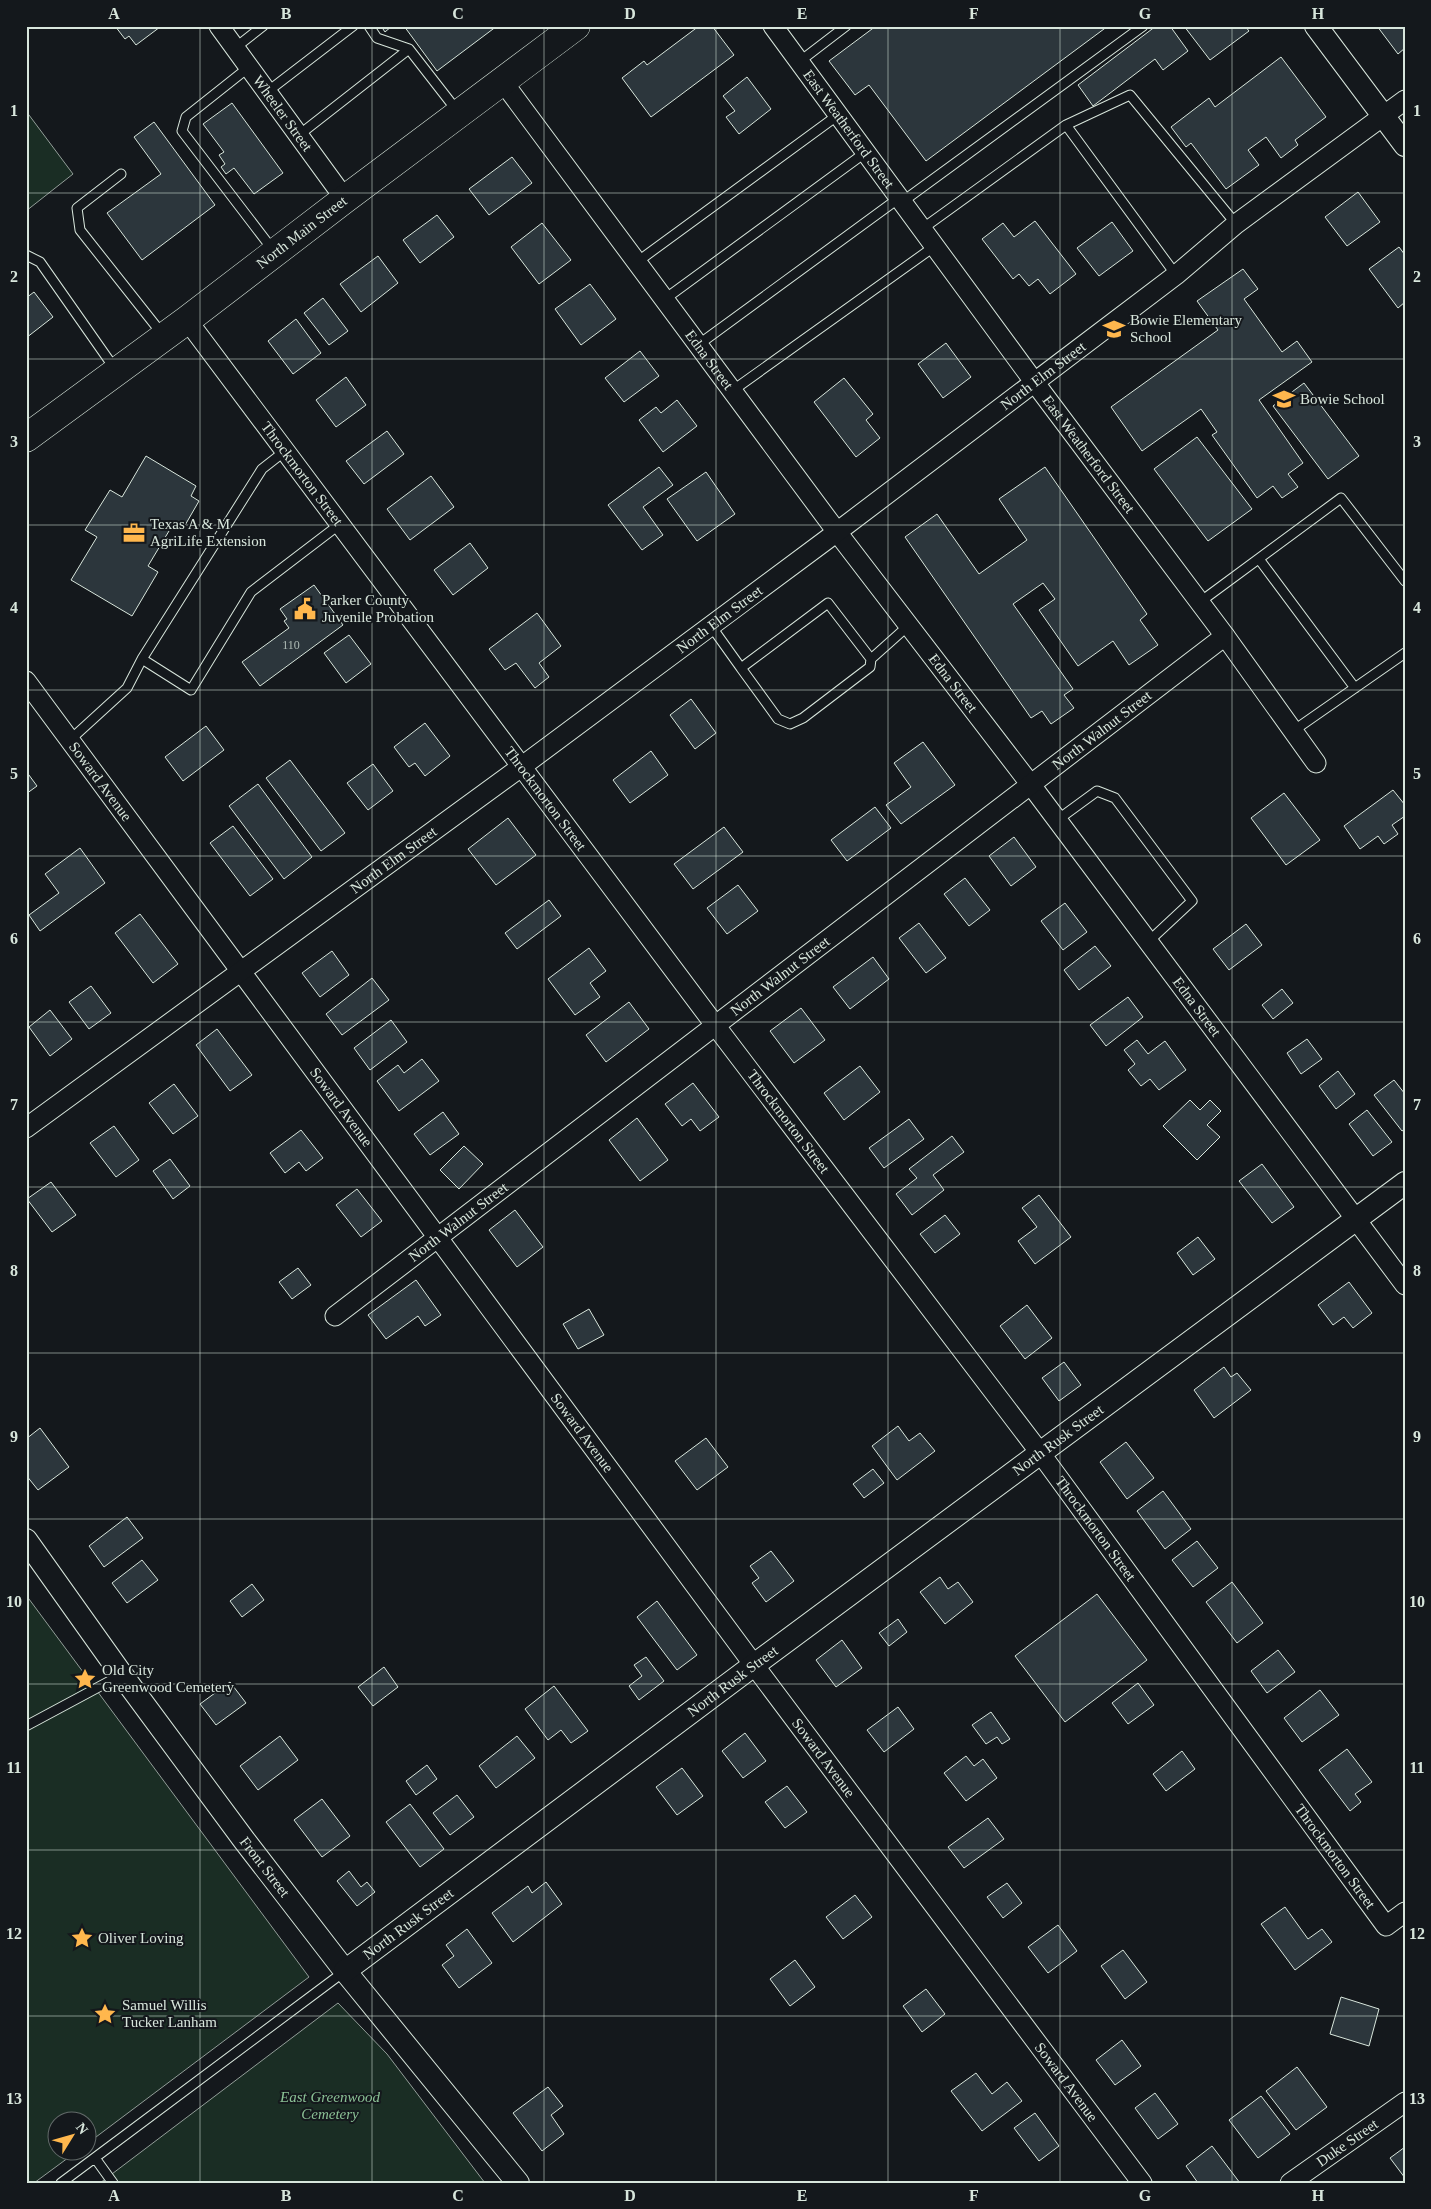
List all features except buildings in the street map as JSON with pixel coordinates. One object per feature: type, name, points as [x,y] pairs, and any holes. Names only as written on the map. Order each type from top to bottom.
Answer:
[{"type":"main road","name":"North Main Street","points":[[27,437],[188,320],[345,199],[576,26]]},
{"type":"street","name":"Wheeler Street","points":[[219,26],[345,199]]},
{"type":"street","name":"East Weatherford Street","points":[[773,26],[1035,383],[1226,636],[1316,763]]},
{"type":"street","points":[[1316,26],[1405,145]]},
{"type":"street","name":"Edna Street","points":[[503,82],[837,532],[1031,786],[1405,1285]]},
{"type":"street","name":"North Elm Street","points":[[26,1128],[711,626],[1035,383],[1176,274],[1236,224],[1405,100]]},
{"type":"street","name":"Throckmorton Street","points":[[188,320],[714,1025],[1041,1454],[1386,1926],[1405,1912]]},
{"type":"street","name":"North Walnut Street","points":[[335,1316],[1226,636]]},
{"type":"street","name":"Soward Avenue","points":[[27,682],[754,1665],[1142,2183]]},
{"type":"street","name":"North Rusk Street","points":[[345,1971],[754,1665],[1405,1184]]},
{"type":"street","name":"Front Street","points":[[26,1540],[122,1675],[345,1971],[514,2181]]},
{"type":"street","name":"Duke Street","points":[[1290,2183],[1405,2102]]},
{"type":"lane","points":[[235,48],[263,26]]},
{"type":"lane","points":[[267,92],[353,26]]},
{"type":"lane","points":[[369,26],[377,38],[409,49],[460,114]]},
{"type":"lane","points":[[799,62],[835,30],[846,26]]},
{"type":"lane","points":[[698,345],[1143,26]]},
{"type":"lane","points":[[299,135],[409,49]]},
{"type":"lane","points":[[249,67],[186,117],[182,131],[275,253]]},
{"type":"lane","points":[[922,228],[1066,125],[1130,95],[1236,224]]},
{"type":"lane","points":[[637,262],[838,115]]},
{"type":"lane","points":[[1066,125],[1176,274]]},
{"type":"lane","points":[[665,300],[866,152]]},
{"type":"lane","points":[[121,174],[77,208],[80,230],[164,337]]},
{"type":"lane","points":[[732,391],[934,246]]},
{"type":"lane","points":[[26,255],[40,262],[117,371]]},
{"type":"lane","points":[[70,740],[127,688],[142,659],[262,469],[285,451]]},
{"type":"lane","points":[[1200,602],[1341,498],[1405,581]]},
{"type":"lane","points":[[142,659],[191,690],[251,592],[340,524]]},
{"type":"lane","points":[[1259,559],[1355,688]]},
{"type":"lane","points":[[741,668],[828,603],[871,659]]},
{"type":"lane","points":[[711,626],[778,719],[790,724],[804,718],[870,667],[871,659],[909,626]]},
{"type":"lane","points":[[1293,731],[1405,653]]},
{"type":"lane","points":[[1056,821],[1097,791],[1115,798],[1192,901],[1148,943]]},
{"type":"lane","points":[[26,1726],[122,1675]]},
{"type":"lane","name":"North Rusk Street","points":[[98,2156],[345,1971]]},
{"type":"lane","name":"North Rusk Street","points":[[61,2183],[90,2162]]},
{"type":"lane","points":[[98,2162],[113,2183]]},
{"type":"green space","points":[[26,111],[73,174],[26,211]]},
{"type":"green space","points":[[26,1595],[309,1977],[98,2135],[98,2112],[48,2112],[48,2162],[62,2162],[34,2183],[26,2183]]},
{"type":"green space","name":"East Greenwood Cemetery","points":[[338,2003],[387,2054],[485,2183],[100,2183]]},
{"type":"place","name":"Bowie Elementary School","points":[[1114,329]]},
{"type":"place","name":"Bowie School","points":[[1284,399]]},
{"type":"place","name":"Texas A & M AgriLife Extension","points":[[134,533]]},
{"type":"place","name":"Parker County Juvenile Probation","points":[[305,609]]},
{"type":"place","name":"Old City Greenwood Cemetery","points":[[85,1679]]},
{"type":"place","name":"Oliver Loving","points":[[82,1938]]},
{"type":"place","name":"Samuel Willis Tucker Lanham","points":[[105,2014]]}]
